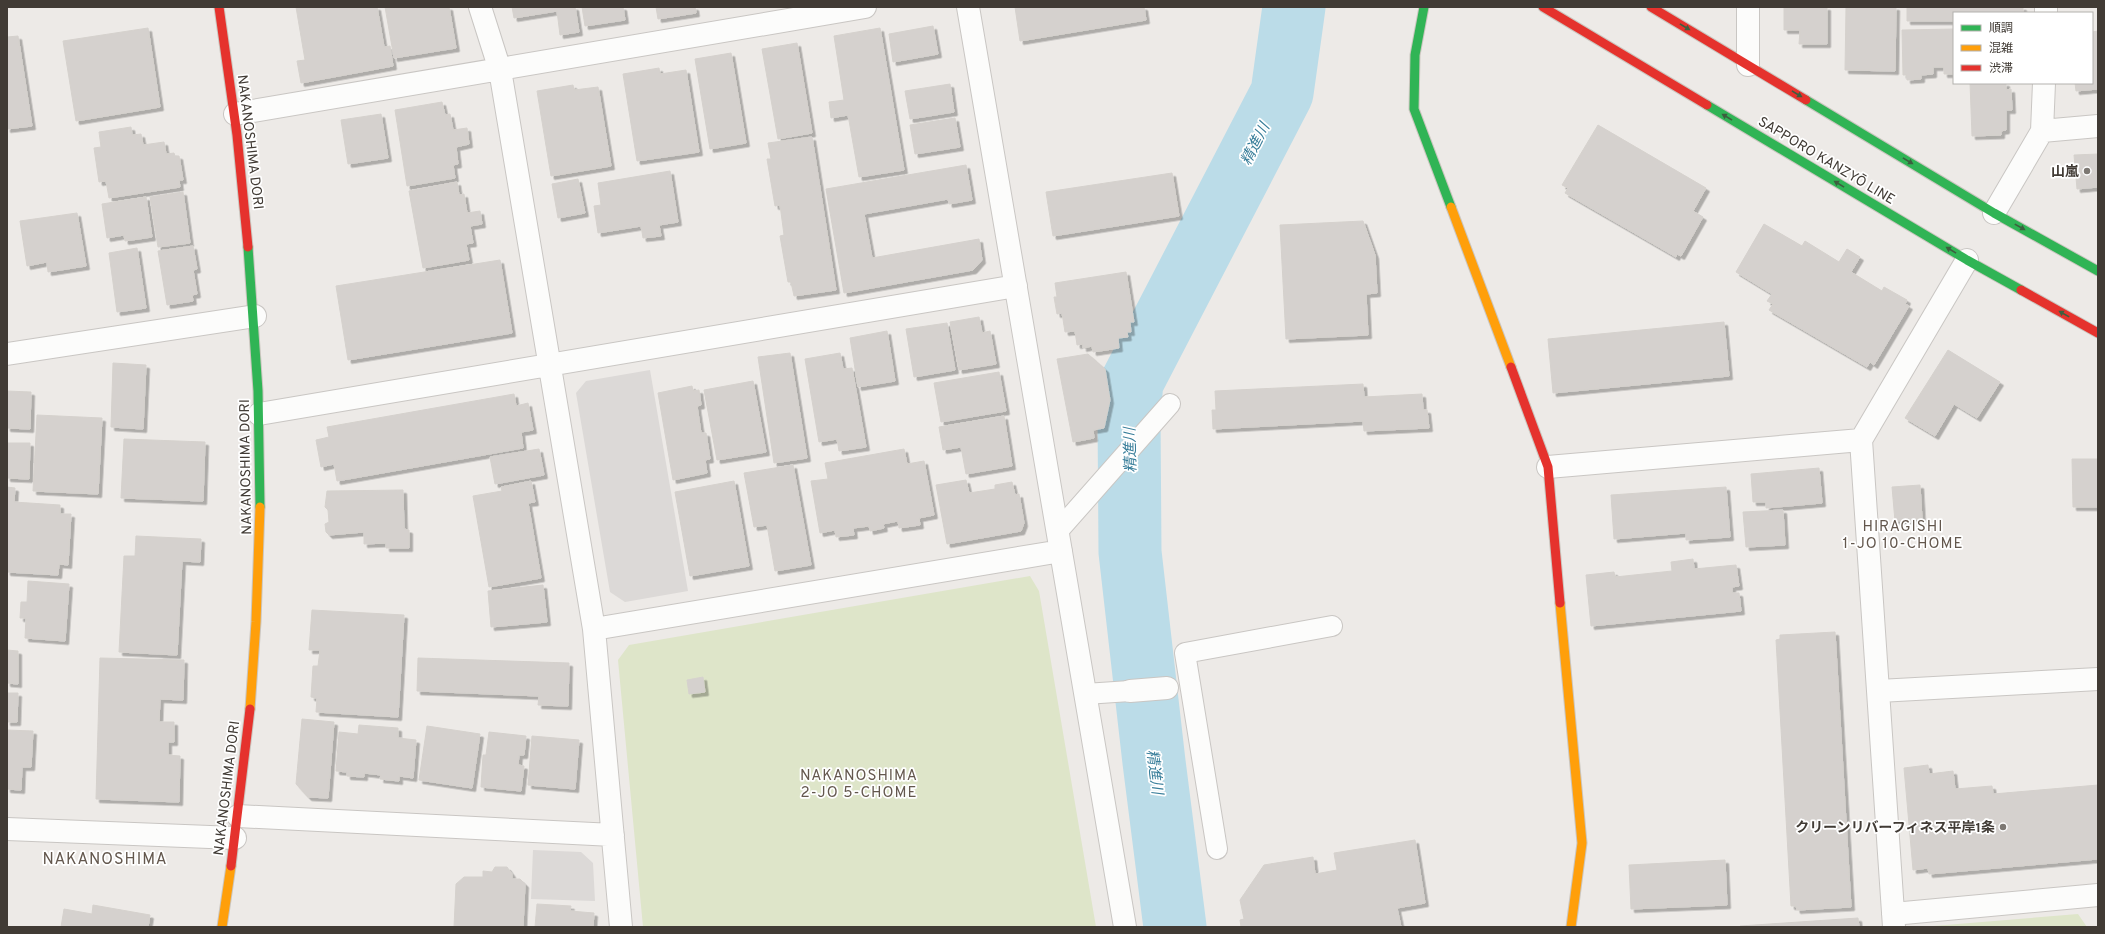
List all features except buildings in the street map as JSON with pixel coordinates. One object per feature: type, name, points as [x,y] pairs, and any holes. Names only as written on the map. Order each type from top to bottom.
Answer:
[{"type":"street","name":"NAKANOSHIMA DORI","points":[[219,7],[235,114],[246,206],[255,316],[259,414],[260,521],[256,621],[249,719],[238,816],[222,927]]},
{"type":"street","points":[[480,7],[500,70],[551,365],[594,629],[621,927]]},
{"type":"street","points":[[235,114],[865,7]]},
{"type":"street","points":[[968,7],[1125,927]]},
{"type":"street","points":[[1424,7],[1415,55],[1414,109],[1548,467],[1582,843],[1570,927]]},
{"type":"street","name":"SAPPORO KANZYŌ LINE","points":[[1543,7],[1968,260],[2098,333]]},
{"type":"street","points":[[1651,7],[1994,213],[2098,272]]},
{"type":"street","points":[[1748,7],[1748,65]]},
{"type":"street","points":[[1994,213],[2042,131],[2044,84]]},
{"type":"street","points":[[2042,131],[2098,126]]},
{"type":"street","points":[[1968,260],[1861,440],[1879,691],[1893,921],[2098,895]]},
{"type":"street","points":[[259,414],[1016,286]]},
{"type":"street","points":[[7,354],[255,316]]},
{"type":"street","points":[[1548,467],[1861,440]]},
{"type":"street","points":[[594,629],[1059,541]]},
{"type":"street","points":[[1879,691],[2098,679]]},
{"type":"street","points":[[1130,691],[1166,688]]},
{"type":"street","points":[[238,816],[283,817],[613,835]]},
{"type":"street","points":[[7,829],[235,838]]},
{"type":"lane","points":[[1059,541],[1101,482],[1170,404]]},
{"type":"lane","points":[[1217,849],[1184,653],[1332,626]]},
{"type":"lane","points":[[1166,688],[1190,686]]},
{"type":"lane","points":[[1085,694],[1130,691]]},
{"type":"green space","points":[[1030,576],[1039,591],[1096,927],[643,927],[618,660],[629,645]]},
{"type":"green space","points":[[2078,914],[2087,927],[1921,927]]},
{"type":"shaded area","points":[[650,370],[688,591],[625,602],[610,592],[576,393],[586,381]]},
{"type":"shaded area","points":[[533,850],[581,852],[593,863],[595,901],[531,899]]},
{"type":"waterway","name":"精進川","points":[[1175,927],[1130,552],[1129,415],[1132,382],[1282,93],[1294,7]]},
{"type":"traffic: fast","points":[[1424,7],[1415,55],[1414,109],[1451,207]]},
{"type":"traffic: fast","points":[[1806,100],[1994,213],[2098,271]]},
{"type":"traffic: fast","points":[[1707,105],[1967,260],[2021,290]]},
{"type":"traffic: fast","points":[[248,247],[258,391],[260,507]]},
{"type":"traffic: slow","points":[[1451,207],[1511,367]]},
{"type":"traffic: slow","points":[[250,709],[256,622],[260,507]]},
{"type":"traffic: slow","points":[[1560,603],[1582,843],[1571,927]]},
{"type":"traffic: slow","points":[[222,927],[231,866]]},
{"type":"traffic: jam","points":[[219,7],[237,135],[248,247]]},
{"type":"traffic: jam","points":[[1543,7],[1707,105]]},
{"type":"traffic: jam","points":[[1651,7],[1806,100]]},
{"type":"traffic: jam","points":[[2021,290],[2098,333]]},
{"type":"traffic: jam","points":[[1511,367],[1548,467],[1560,603]]},
{"type":"traffic: jam","points":[[231,866],[250,709]]},
{"type":"place","name":"山嵐","points":[[2087,171]]},
{"type":"place","name":"クリーンリバーフィネス平岸1条","points":[[2003,827]]},
{"type":"district","name":"HIRAGISHI 1-JO 10-CHOME","points":[[1903,534]]},
{"type":"district","name":"NAKANOSHIMA 2-JO 5-CHOME","points":[[859,784]]},
{"type":"district","name":"NAKANOSHIMA","points":[[105,858]]}]
